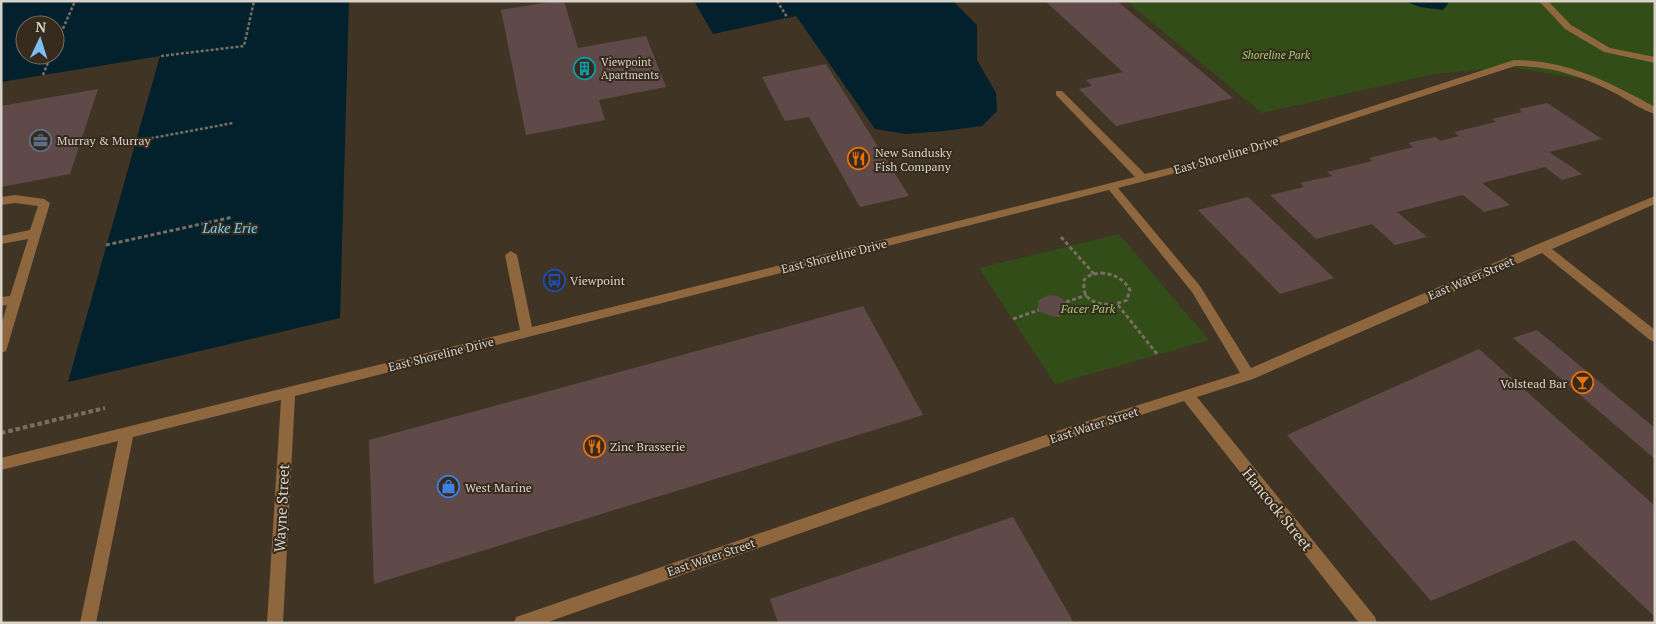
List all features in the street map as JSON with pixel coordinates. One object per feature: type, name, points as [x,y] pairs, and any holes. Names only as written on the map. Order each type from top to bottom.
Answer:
[{"type":"street","points":[[1543,1],[1568,28],[1607,50],[1655,60]]},
{"type":"street","name":"East Shoreline Drive","points":[[1,464],[1233,155],[1514,63],[1546,63],[1588,75],[1655,111]]},
{"type":"street","points":[[1059,93],[1143,178]]},
{"type":"street","points":[[1111,186],[1196,289],[1248,375]]},
{"type":"street","points":[[1,201],[16,198],[44,203],[1,348]]},
{"type":"street","name":"East Water Street","points":[[522,623],[1072,432],[1248,375],[1655,200]]},
{"type":"street","points":[[1,240],[36,233]]},
{"type":"street","points":[[1542,247],[1655,338]]},
{"type":"street","points":[[511,255],[527,333]]},
{"type":"street","points":[[1,302],[16,299]]},
{"type":"street","name":"Wayne Street","points":[[275,623],[288,392]]},
{"type":"street","name":"Hancock Street","points":[[1187,395],[1369,623]]},
{"type":"street","points":[[88,623],[127,433]]},
{"type":"path","points":[[65,24],[75,1]]},
{"type":"path","points":[[160,56],[244,46],[254,1]]},
{"type":"path","points":[[777,1],[787,17]]},
{"type":"path","points":[[43,75],[48,65]]},
{"type":"path","points":[[136,141],[233,123]]},
{"type":"path","points":[[106,246],[233,217]]},
{"type":"path","points":[[1060,237],[1094,274]]},
{"type":"path","points":[[1108,273],[1128,284],[1130,295],[1127,300],[1118,305],[1100,304],[1087,295],[1084,290],[1084,280],[1094,274],[1108,273]]},
{"type":"path","points":[[1066,302],[1087,295]]},
{"type":"path","points":[[1118,305],[1157,354]]},
{"type":"path","points":[[1012,319],[1039,310]]},
{"type":"green space","name":"Shoreline Park","points":[[1126,1],[1404,1],[1420,7],[1448,4],[1446,1],[1655,1],[1655,108],[1590,80],[1509,67],[1434,74],[1262,113]]},
{"type":"green space","name":"Facer Park","points":[[1119,234],[1209,340],[1055,384],[979,268]]},
{"type":"water","name":"Lake Erie","points":[[1,1],[349,1],[340,318],[68,382],[160,56],[1,82]]},
{"type":"water","points":[[694,1],[953,1],[977,25],[977,60],[996,93],[997,111],[982,126],[906,134],[875,129],[796,16],[713,34]]},
{"type":"water","points":[[1404,1],[1446,1],[1448,4],[1443,10],[1420,7]]},
{"type":"building","name":"Viewpoint Apartments","points":[[564,1],[578,48],[646,36],[666,87],[599,100],[605,120],[526,135],[501,10]]},
{"type":"building","points":[[1045,1],[1117,1],[1233,98],[1116,126],[1079,89],[1092,86],[1086,80],[1123,72]]},
{"type":"building","name":"New Sandusky Fish Company","points":[[826,64],[909,196],[860,207],[809,117],[785,121],[762,77]]},
{"type":"building","name":"Murray & Murray","points":[[98,89],[70,174],[1,187],[1,106]]},
{"type":"building","points":[[1547,103],[1602,139],[1549,152],[1582,174],[1562,180],[1545,167],[1482,183],[1510,205],[1484,212],[1463,195],[1397,212],[1427,237],[1395,245],[1372,224],[1316,239],[1270,195],[1304,187],[1300,183],[1332,176],[1327,172],[1372,161],[1369,158],[1413,147],[1408,143],[1435,137],[1440,141],[1459,136],[1454,132],[1496,122],[1492,119],[1522,112],[1519,109]]},
{"type":"building","points":[[1248,197],[1334,278],[1280,294],[1198,210]]},
{"type":"building","points":[[1048,295],[1058,296],[1066,302],[1069,309],[1067,312],[1060,317],[1055,317],[1041,312],[1038,308],[1038,301]]},
{"type":"building","points":[[863,306],[923,415],[374,584],[369,440]]},
{"type":"building","name":"Volstead Bar","points":[[1537,330],[1655,428],[1655,459],[1513,338]]},
{"type":"building","points":[[1479,349],[1655,506],[1655,617],[1574,540],[1431,601],[1287,435]]},
{"type":"building","points":[[1013,517],[1074,623],[778,623],[770,599]]},
{"type":"place","name":"Viewpoint Apartments","points":[[585,68]]},
{"type":"place","name":"Murray & Murray","points":[[41,140]]},
{"type":"place","name":"New Sandusky Fish Company","points":[[859,159]]},
{"type":"place","name":"Viewpoint","points":[[554,280]]},
{"type":"place","name":"Volstead Bar","points":[[1583,383]]},
{"type":"place","name":"Zinc Brasserie","points":[[594,446]]},
{"type":"place","name":"West Marine","points":[[449,487]]}]
